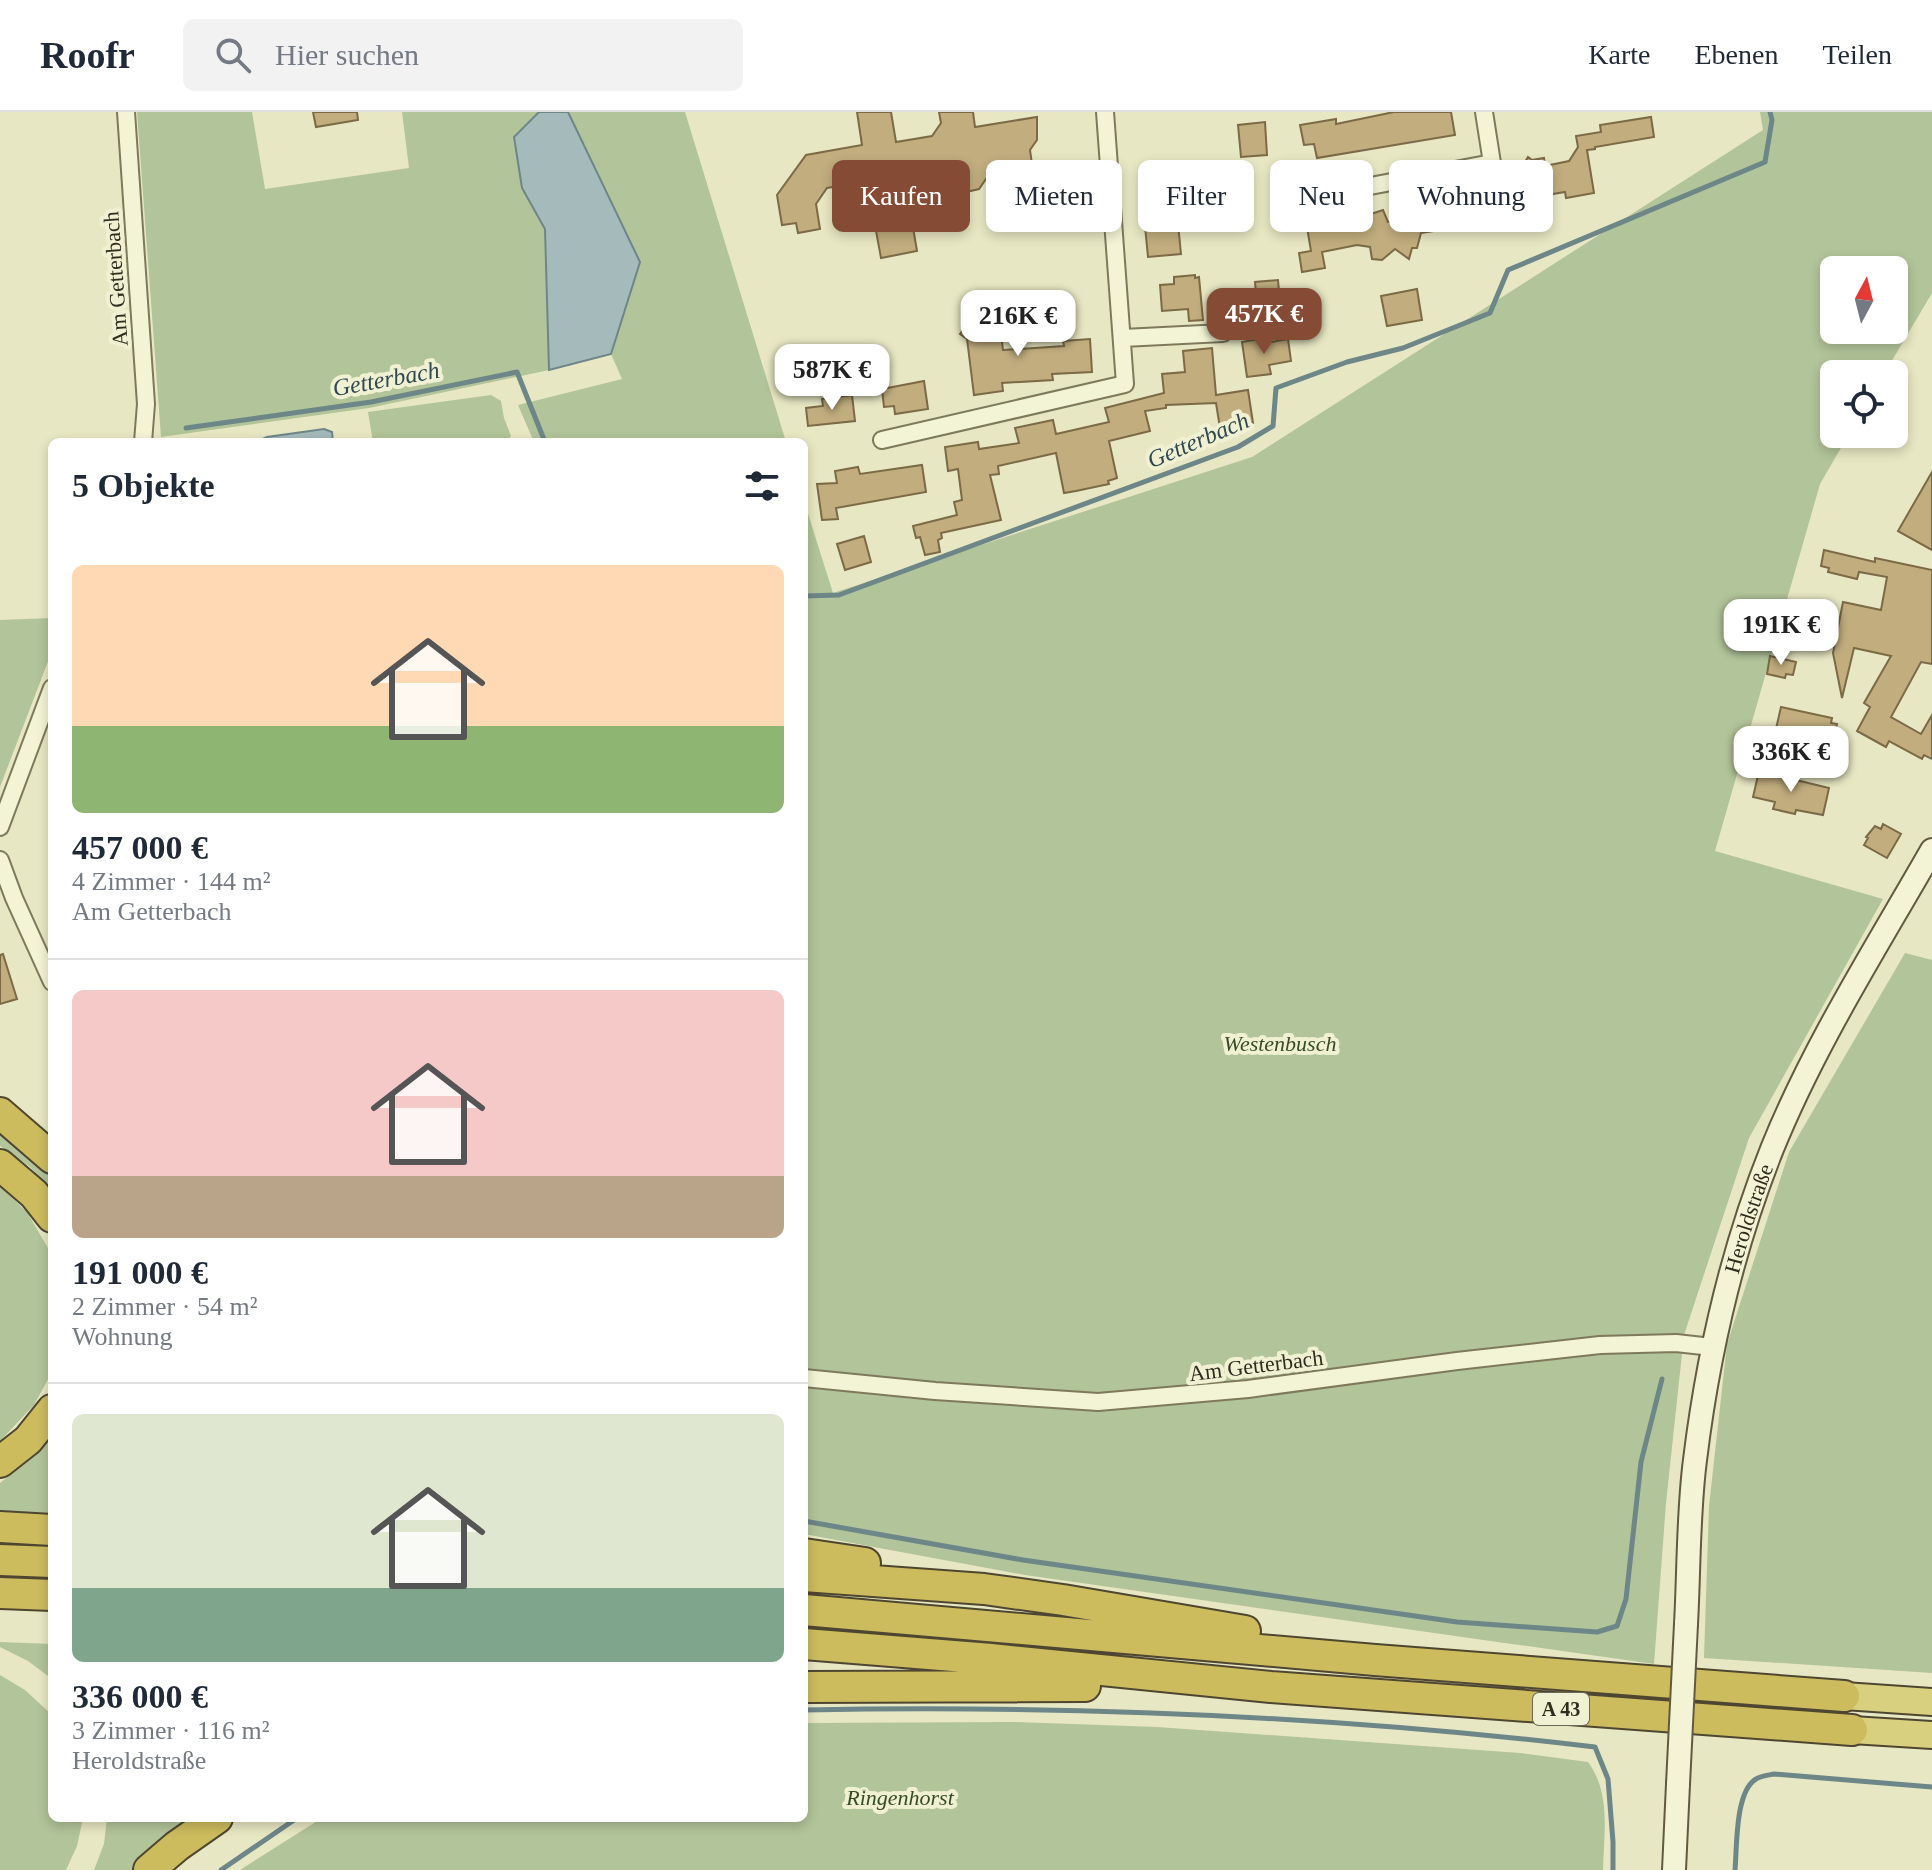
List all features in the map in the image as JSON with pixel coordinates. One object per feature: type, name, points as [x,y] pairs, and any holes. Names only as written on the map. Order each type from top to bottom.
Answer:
[{"type":"highway","points":[[0,1113],[48,1155]]},
{"type":"highway","points":[[0,1165],[34,1194],[48,1212]]},
{"type":"highway","points":[[0,1462],[28,1440],[48,1415]]},
{"type":"highway","points":[[0,1527],[48,1530]]},
{"type":"highway","points":[[808,1555],[870,1564],[984,1589],[1185,1620],[1375,1660]]},
{"type":"highway","points":[[0,1560],[48,1562]]},
{"type":"highway","points":[[808,1576],[984,1589]]},
{"type":"highway","points":[[0,1593],[48,1595]]},
{"type":"highway","name":"A 43","points":[[808,1610],[1375,1660],[1844,1696]]},
{"type":"highway","name":"A 43","points":[[808,1644],[1271,1687],[1852,1730]]},
{"type":"highway","points":[[808,1687],[1271,1687]]},
{"type":"highway","points":[[1844,1696],[1932,1702]]},
{"type":"highway","points":[[1852,1730],[1932,1735]]},
{"type":"highway","points":[[149,1870],[211,1822]]},
{"type":"main road","name":"Heroldstraße","points":[[1674,1870],[1695,1463],[1712,1347],[1737,1247],[1772,1148],[1816,1053],[1932,850]]},
{"type":"street","name":"Am Getterbach","points":[[126,112],[146,404],[143,438]]},
{"type":"street","points":[[882,440],[1125,384],[1105,112]]},
{"type":"street","points":[[1373,185],[1492,163],[1484,112]]},
{"type":"street","points":[[1123,338],[1223,333]]},
{"type":"street","points":[[0,827],[48,699]]},
{"type":"street","points":[[0,860],[48,973]]},
{"type":"street","name":"Am Getterbach","points":[[808,1378],[1098,1402],[1248,1389],[1600,1345],[1676,1343],[1712,1347]]},
{"type":"green space","points":[[137,112],[252,112],[265,189],[409,168],[402,112],[539,112],[514,138],[522,188],[545,229],[549,370],[369,408],[161,437]]},
{"type":"green space","points":[[568,112],[685,112],[785,438],[532,438],[518,405],[622,379],[611,354],[640,262]]},
{"type":"green space","name":"Westenbusch","points":[[1760,112],[1932,112],[1932,293],[1908,334],[1908,256],[1820,256],[1820,344],[1902,344],[1892,360],[1820,360],[1820,448],[1841,448],[1820,484],[1715,851],[1883,899],[1749,1138],[1684,1335],[1666,1503],[1654,1664],[1025,1575],[808,1535],[808,514],[833,593],[1252,457],[1763,130]]},
{"type":"green space","points":[[491,395],[501,401],[511,436],[372,438],[368,412]]},
{"type":"green space","points":[[48,618],[48,661],[0,787],[0,620]]},
{"type":"green space","points":[[1905,953],[1932,960],[1932,1673],[1704,1658],[1709,1506],[1727,1344],[1789,1152]]},
{"type":"green space","points":[[0,1124],[48,1165],[48,1187],[30,1167],[0,1146]]},
{"type":"green space","points":[[0,1186],[27,1212],[48,1248],[48,1379],[34,1405],[0,1441]]},
{"type":"green space","points":[[48,1441],[48,1514],[0,1511],[0,1483],[35,1456]]},
{"type":"green space","points":[[0,1642],[48,1644],[48,1676],[28,1661],[0,1647]]},
{"type":"green space","points":[[0,1675],[25,1690],[48,1711],[48,1822],[82,1822],[77,1846],[66,1870],[0,1870]]},
{"type":"green space","name":"Ringenhorst","points":[[1013,1722],[1157,1727],[1520,1753],[1588,1762],[1603,1800],[1603,1870],[240,1870],[316,1822],[808,1822],[808,1723]]},
{"type":"green space","points":[[107,1822],[199,1822],[137,1870],[94,1870],[104,1844]]},
{"type":"shaded area","points":[[539,112],[568,112],[640,262],[611,354],[549,370],[545,229],[522,188],[514,137]]},
{"type":"shaded area","points":[[324,429],[332,432],[333,438],[265,438]]},
{"type":"building","points":[[313,112],[357,112],[358,120],[316,127]]},
{"type":"building","points":[[857,112],[891,112],[896,142],[932,136],[941,123],[939,112],[973,112],[975,127],[1037,117],[1037,140],[1030,150],[1031,160],[986,160],[986,179],[979,189],[970,191],[970,160],[832,160],[832,187],[827,188],[816,204],[820,229],[798,233],[796,223],[782,225],[777,195],[806,155],[862,145]]},
{"type":"building","points":[[1394,112],[1451,112],[1455,135],[1317,158],[1314,144],[1304,145],[1300,125],[1336,119],[1336,124]]},
{"type":"building","points":[[1651,117],[1654,137],[1587,150],[1594,193],[1566,198],[1565,192],[1553,194],[1553,164],[1569,161],[1578,147],[1576,136],[1601,132],[1600,125]]},
{"type":"building","points":[[1265,122],[1267,155],[1241,157],[1238,125]]},
{"type":"building","points":[[1383,210],[1389,232],[1427,232],[1421,233],[1417,248],[1412,248],[1409,259],[1395,249],[1382,260],[1372,259],[1370,247],[1357,245],[1322,252],[1325,268],[1302,272],[1299,253],[1311,251],[1308,232],[1373,232],[1373,213]]},
{"type":"building","points":[[876,232],[914,232],[917,251],[881,258]]},
{"type":"building","points":[[1146,232],[1179,232],[1181,254],[1148,257]]},
{"type":"building","points":[[1195,275],[1195,278],[1199,277],[1203,320],[1189,321],[1188,309],[1162,311],[1160,285],[1174,284],[1174,277]]},
{"type":"building","points":[[1278,280],[1280,303],[1257,305],[1255,282]]},
{"type":"building","points":[[1417,289],[1422,320],[1387,326],[1381,296]]},
{"type":"building","points":[[999,317],[1003,350],[1064,346],[1063,341],[1090,339],[1092,372],[1052,374],[1053,380],[1002,383],[1003,391],[974,395],[967,339],[960,334],[965,322]]},
{"type":"building","points":[[1265,338],[1266,343],[1288,339],[1291,361],[1269,365],[1271,374],[1247,377],[1242,342]]},
{"type":"building","points":[[1212,348],[1216,395],[1248,390],[1253,423],[1220,428],[1216,403],[1166,405],[1166,408],[1145,411],[1150,431],[1109,441],[1117,478],[1108,481],[1109,484],[1076,491],[1064,493],[1056,453],[998,466],[999,474],[990,475],[1001,520],[941,533],[942,538],[938,540],[940,552],[925,555],[913,526],[957,515],[954,502],[962,500],[958,469],[948,471],[945,447],[978,442],[979,449],[1019,443],[1015,428],[1053,420],[1056,434],[1109,422],[1105,408],[1164,393],[1162,374],[1185,372],[1183,351]]},
{"type":"building","points":[[924,381],[928,409],[895,414],[894,406],[884,407],[882,389]]},
{"type":"building","points":[[852,395],[855,421],[808,426],[806,408],[823,406],[822,399]]},
{"type":"building","points":[[922,465],[926,492],[836,508],[838,519],[822,520],[817,484],[837,483],[835,471],[858,467],[860,474]]},
{"type":"building","points":[[1932,472],[1932,550],[1898,531]]},
{"type":"building","points":[[864,536],[871,562],[845,570],[837,544]]},
{"type":"building","points":[[1824,550],[1875,562],[1875,558],[1932,570],[1932,664],[1921,662],[1891,717],[1921,734],[1932,715],[1932,759],[1924,755],[1922,759],[1889,741],[1886,747],[1857,731],[1870,707],[1864,703],[1891,656],[1854,648],[1842,698],[1833,653],[1843,602],[1881,610],[1887,577],[1859,572],[1857,579],[1828,572],[1829,568],[1821,566]]},
{"type":"building","points":[[1770,656],[1796,662],[1793,675],[1786,674],[1785,678],[1767,674]]},
{"type":"building","points":[[1781,707],[1832,718],[1831,723],[1837,724],[1832,744],[1775,733]]},
{"type":"building","points":[[1759,771],[1829,788],[1823,815],[1773,809],[1775,802],[1753,797]]},
{"type":"building","points":[[1883,824],[1901,834],[1887,858],[1864,845],[1875,826],[1881,829]]},
{"type":"building","points":[[3,954],[17,999],[0,1004],[0,955]]},
{"type":"waterway","name":"Getterbach","points":[[808,596],[839,595],[1238,447],[1273,426],[1276,388],[1347,362],[1403,348],[1490,313],[1508,270],[1765,162],[1772,120],[1770,112]]},
{"type":"waterway","name":"Getterbach","points":[[186,428],[371,402],[517,372],[543,438]]},
{"type":"waterway","points":[[808,1522],[1023,1560],[1457,1622],[1597,1632],[1617,1626],[1626,1599],[1641,1462],[1662,1379]]},
{"type":"waterway","points":[[808,1710],[1002,1709],[1200,1715],[1398,1727],[1595,1747],[1608,1779],[1613,1870]]},
{"type":"waterway","points":[[1735,1870],[1741,1807],[1749,1785],[1758,1778],[1774,1774],[1932,1787]]},
{"type":"waterway","points":[[221,1870],[291,1822]]}]
